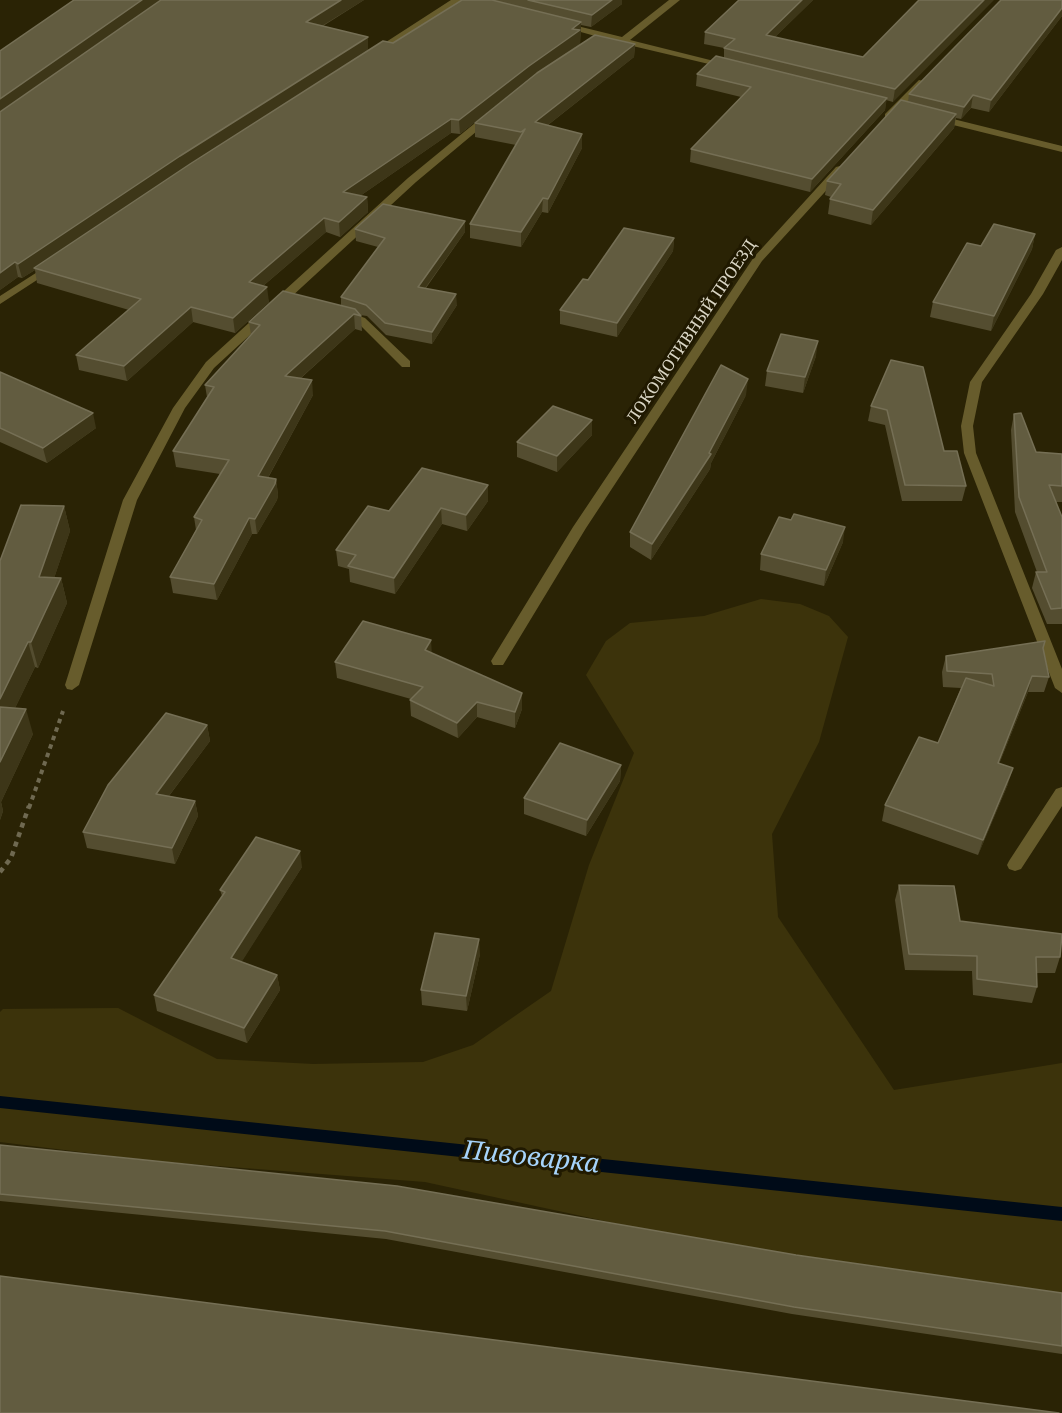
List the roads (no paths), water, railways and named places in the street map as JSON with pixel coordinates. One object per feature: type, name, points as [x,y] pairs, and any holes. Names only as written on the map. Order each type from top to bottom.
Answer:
[{"type":"street","points":[[367,58],[458,0],[470,3]]},
{"type":"street","points":[[623,41],[675,0]]},
{"type":"street","points":[[547,22],[597,39],[623,41],[736,69]]},
{"type":"street","points":[[880,125],[928,75]]},
{"type":"street","points":[[72,685],[130,500],[179,408],[210,365],[290,300],[412,180],[498,110]]},
{"type":"street","points":[[929,117],[1062,149]]},
{"type":"street","name":"ЛОКОМОТИВНЫЙ ПРОЕЗД","points":[[498,661],[580,527],[758,259],[850,159]]},
{"type":"street","points":[[1062,250],[1037,294],[976,382],[968,426],[970,453],[1062,688]]},
{"type":"street","points":[[0,301],[59,261]]},
{"type":"street","points":[[330,310],[361,320],[406,364]]},
{"type":"street","points":[[1015,865],[1062,794]]},
{"type":"waterway","name":"Пивоварка","points":[[0,1102],[1062,1214]]}]
